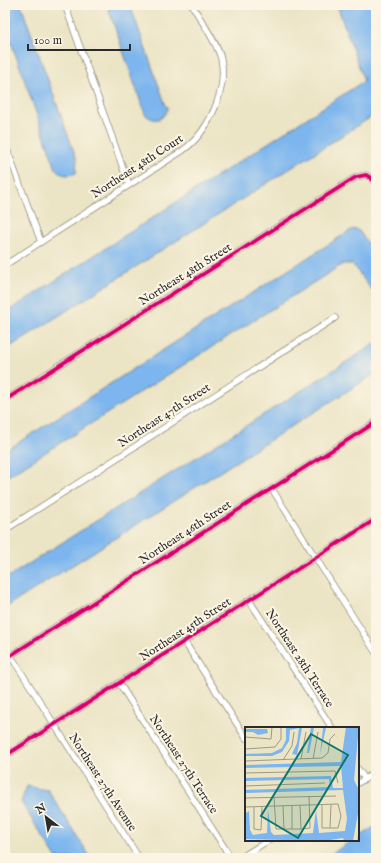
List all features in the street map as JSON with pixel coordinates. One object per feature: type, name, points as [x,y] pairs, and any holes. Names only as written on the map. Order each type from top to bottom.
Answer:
[{"type":"street","points":[[65,5],[129,185]]},
{"type":"street","name":"Northeast 48th Court","points":[[5,265],[188,147],[203,130],[214,110],[221,82],[221,59],[192,5]]},
{"type":"street","points":[[5,144],[41,242]]},
{"type":"street","name":"Northeast 48th Street","points":[[5,400],[356,177],[366,175],[371,178],[376,185]]},
{"type":"street","name":"Northeast 47th Street","points":[[5,530],[335,318]]},
{"type":"street","name":"Northeast 46th Street","points":[[5,660],[376,422]]},
{"type":"street","points":[[272,489],[376,652]]},
{"type":"street","name":"Northeast 45th Street","points":[[5,756],[376,519]]},
{"type":"street","name":"Northeast 28th Terrace","points":[[249,600],[331,727]]},
{"type":"street","points":[[184,641],[245,736]]},
{"type":"street","name":"Northeast 27th Avenue","points":[[10,656],[139,858]]},
{"type":"street","name":"Northeast 27th Terrace","points":[[119,683],[231,858]]},
{"type":"street","points":[[359,770],[365,779]]},
{"type":"street","points":[[359,783],[376,772]]},
{"type":"street","points":[[240,858],[267,841]]},
{"type":"street","points":[[5,851],[9,858]]},
{"type":"water","points":[[5,5],[21,5],[77,160],[76,173],[65,175],[56,169],[5,25]]},
{"type":"water","points":[[107,5],[130,5],[166,106],[168,107],[165,115],[159,119],[152,119],[145,114]]},
{"type":"water","points":[[337,5],[376,5],[376,114],[5,350],[5,313],[364,81]]},
{"type":"water","points":[[356,229],[360,232],[376,255],[376,296],[354,266],[351,264],[343,264],[5,478],[5,451],[351,230]]},
{"type":"water","points":[[376,343],[376,373],[5,608],[5,579]]},
{"type":"water","points":[[27,786],[48,790],[91,858],[56,858],[21,802]]},
{"type":"water","points":[[376,826],[376,858],[325,858],[351,841],[359,841],[359,836]]},
{"type":"cycle path","points":[[5,400],[356,177],[366,175],[371,178],[376,185]]},
{"type":"cycle path","points":[[5,659],[376,422]]},
{"type":"cycle path","points":[[5,756],[376,519]]}]
